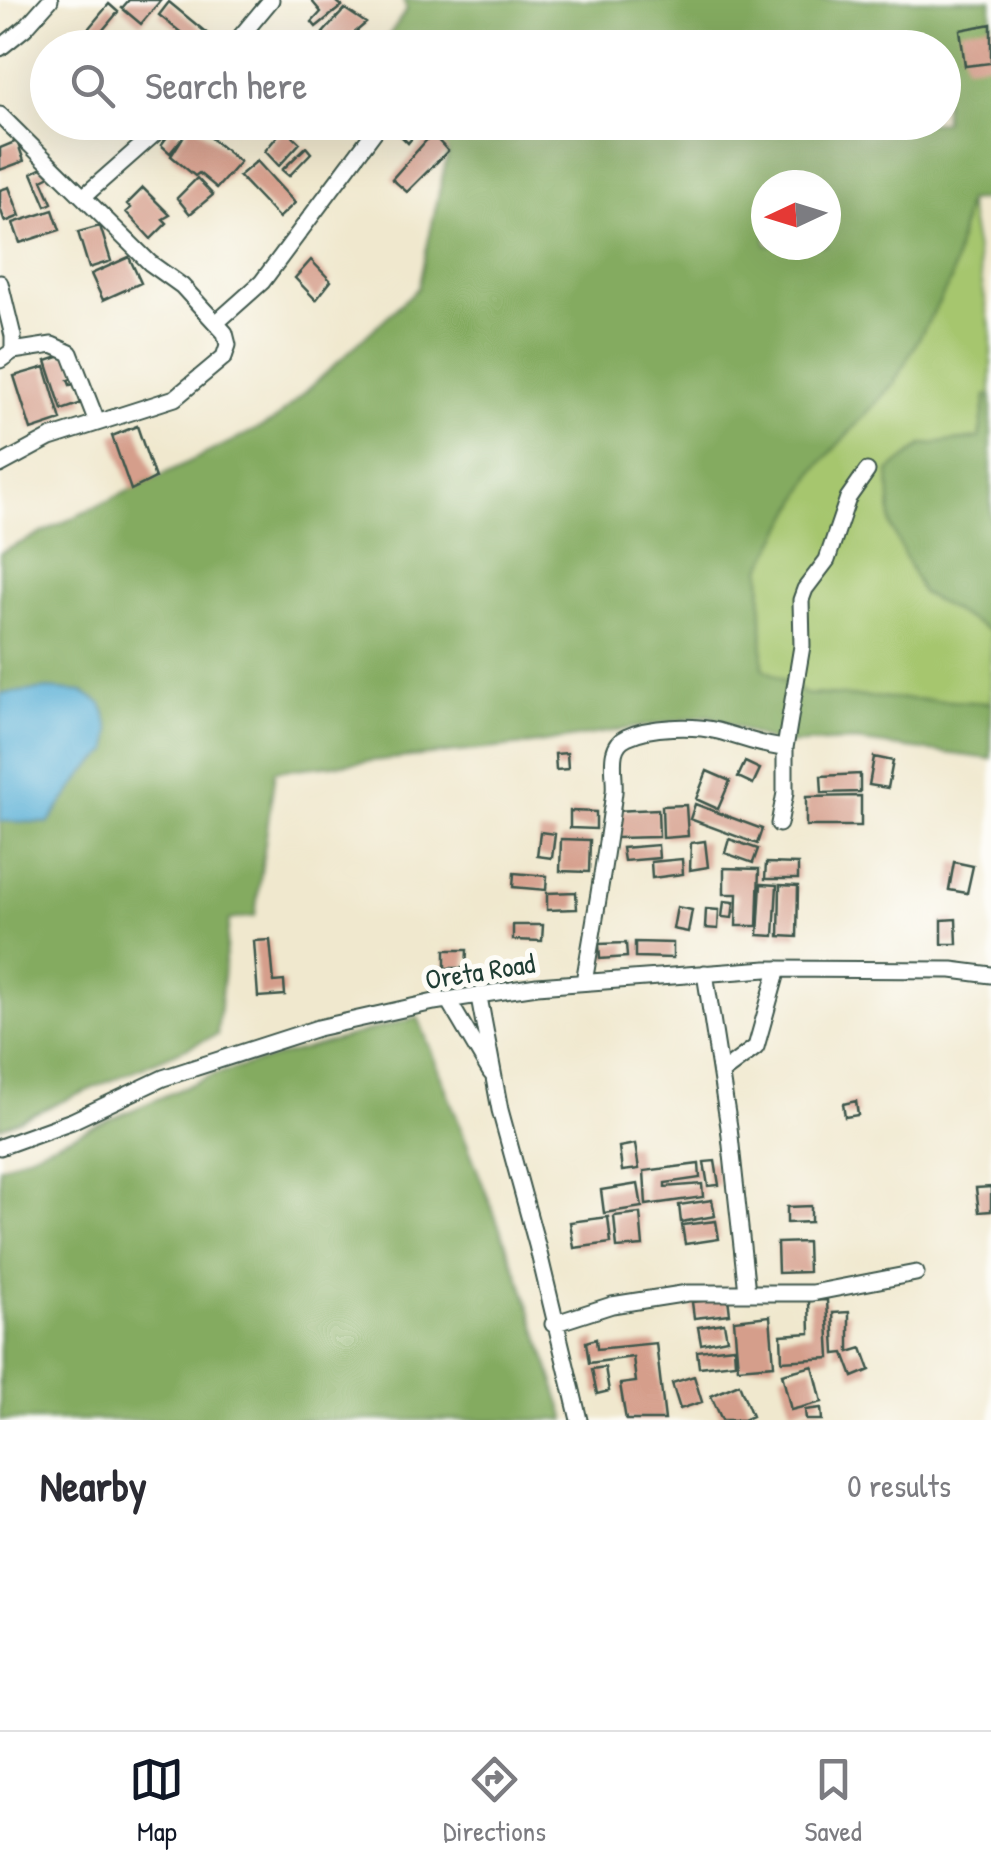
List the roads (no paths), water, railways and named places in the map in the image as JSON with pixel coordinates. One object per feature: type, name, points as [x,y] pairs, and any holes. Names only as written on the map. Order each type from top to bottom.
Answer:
[{"type":"street","points":[[0,48],[50,0]]},
{"type":"street","points":[[246,30],[271,0]]},
{"type":"street","points":[[0,115],[150,262],[182,286],[225,333],[228,344],[224,357],[175,398],[50,438],[0,465]]},
{"type":"street","points":[[82,197],[147,140]]},
{"type":"street","points":[[216,324],[262,282],[368,140]]},
{"type":"street","points":[[0,283],[13,336],[6,355]]},
{"type":"street","points":[[6,355],[52,346],[70,353],[97,422]]},
{"type":"street","points":[[779,824],[785,792],[785,748],[802,646],[802,600],[805,589],[827,560],[848,498],[868,470]]},
{"type":"street","points":[[584,982],[608,844],[617,744],[648,731],[694,729],[714,730],[767,747],[785,748]]},
{"type":"street","points":[[721,1073],[756,1047],[778,969]]},
{"type":"street","name":"Oreta Road","points":[[0,1147],[72,1121],[163,1078],[318,1028],[448,1000],[584,982],[778,969],[952,970],[991,975]]},
{"type":"street","points":[[704,973],[721,1073],[747,1292]]},
{"type":"street","points":[[480,996],[493,1076],[579,1420]]},
{"type":"street","points":[[448,1000],[493,1076]]},
{"type":"street","points":[[553,1324],[612,1305],[688,1293],[812,1293],[916,1273]]},
{"type":"water","points":[[48,689],[83,692],[102,704],[110,730],[109,751],[85,772],[48,823],[0,821],[0,694]]}]
